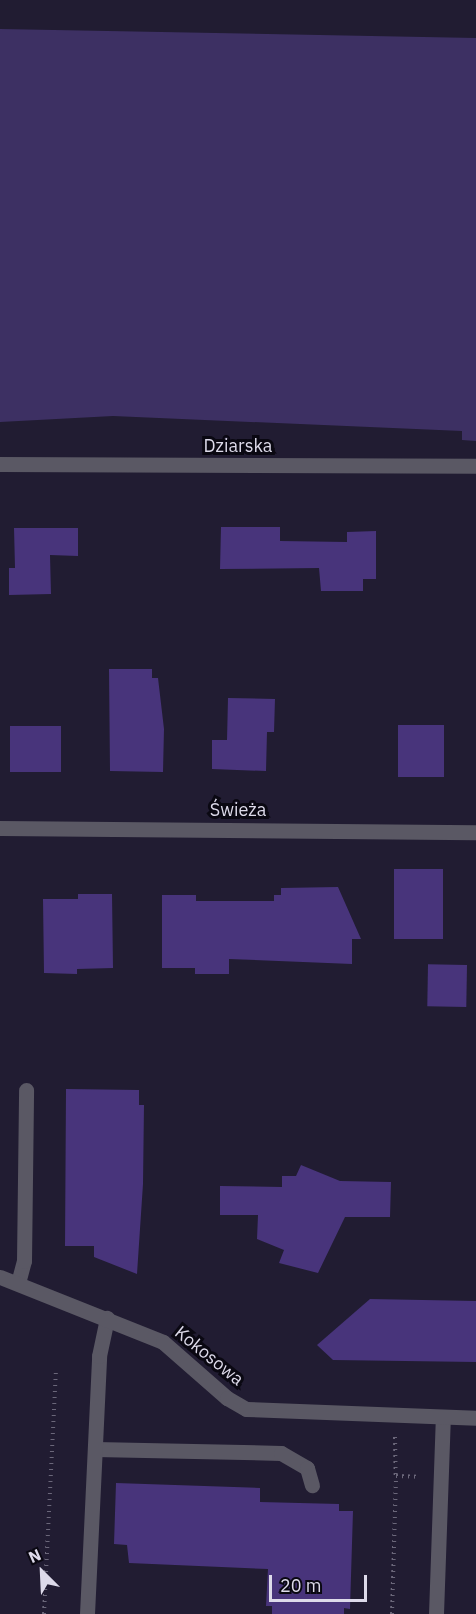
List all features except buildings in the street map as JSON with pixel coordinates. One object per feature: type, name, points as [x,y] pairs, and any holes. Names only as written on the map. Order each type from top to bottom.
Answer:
[{"type":"street","name":"Dziarska","points":[[0,464],[476,466]]},
{"type":"street","name":"Świeża","points":[[0,828],[476,832]]},
{"type":"street","points":[[18,1283],[24,1261],[26,1090]]},
{"type":"street","name":"Kokosowa","points":[[0,1277],[163,1342],[227,1398],[246,1409],[476,1418]]},
{"type":"street","points":[[87,1614],[99,1356],[107,1318]]},
{"type":"street","points":[[436,1614],[443,1417]]},
{"type":"street","points":[[94,1449],[281,1453],[307,1468],[312,1485]]},
{"type":"path","points":[[44,1614],[56,1369]]},
{"type":"path","points":[[392,1614],[395,1432]]},
{"type":"path","points":[[396,1476],[441,1478]]},
{"type":"shaded area","points":[[0,29],[476,38],[476,441],[462,440],[462,431],[113,416],[0,422]]}]
